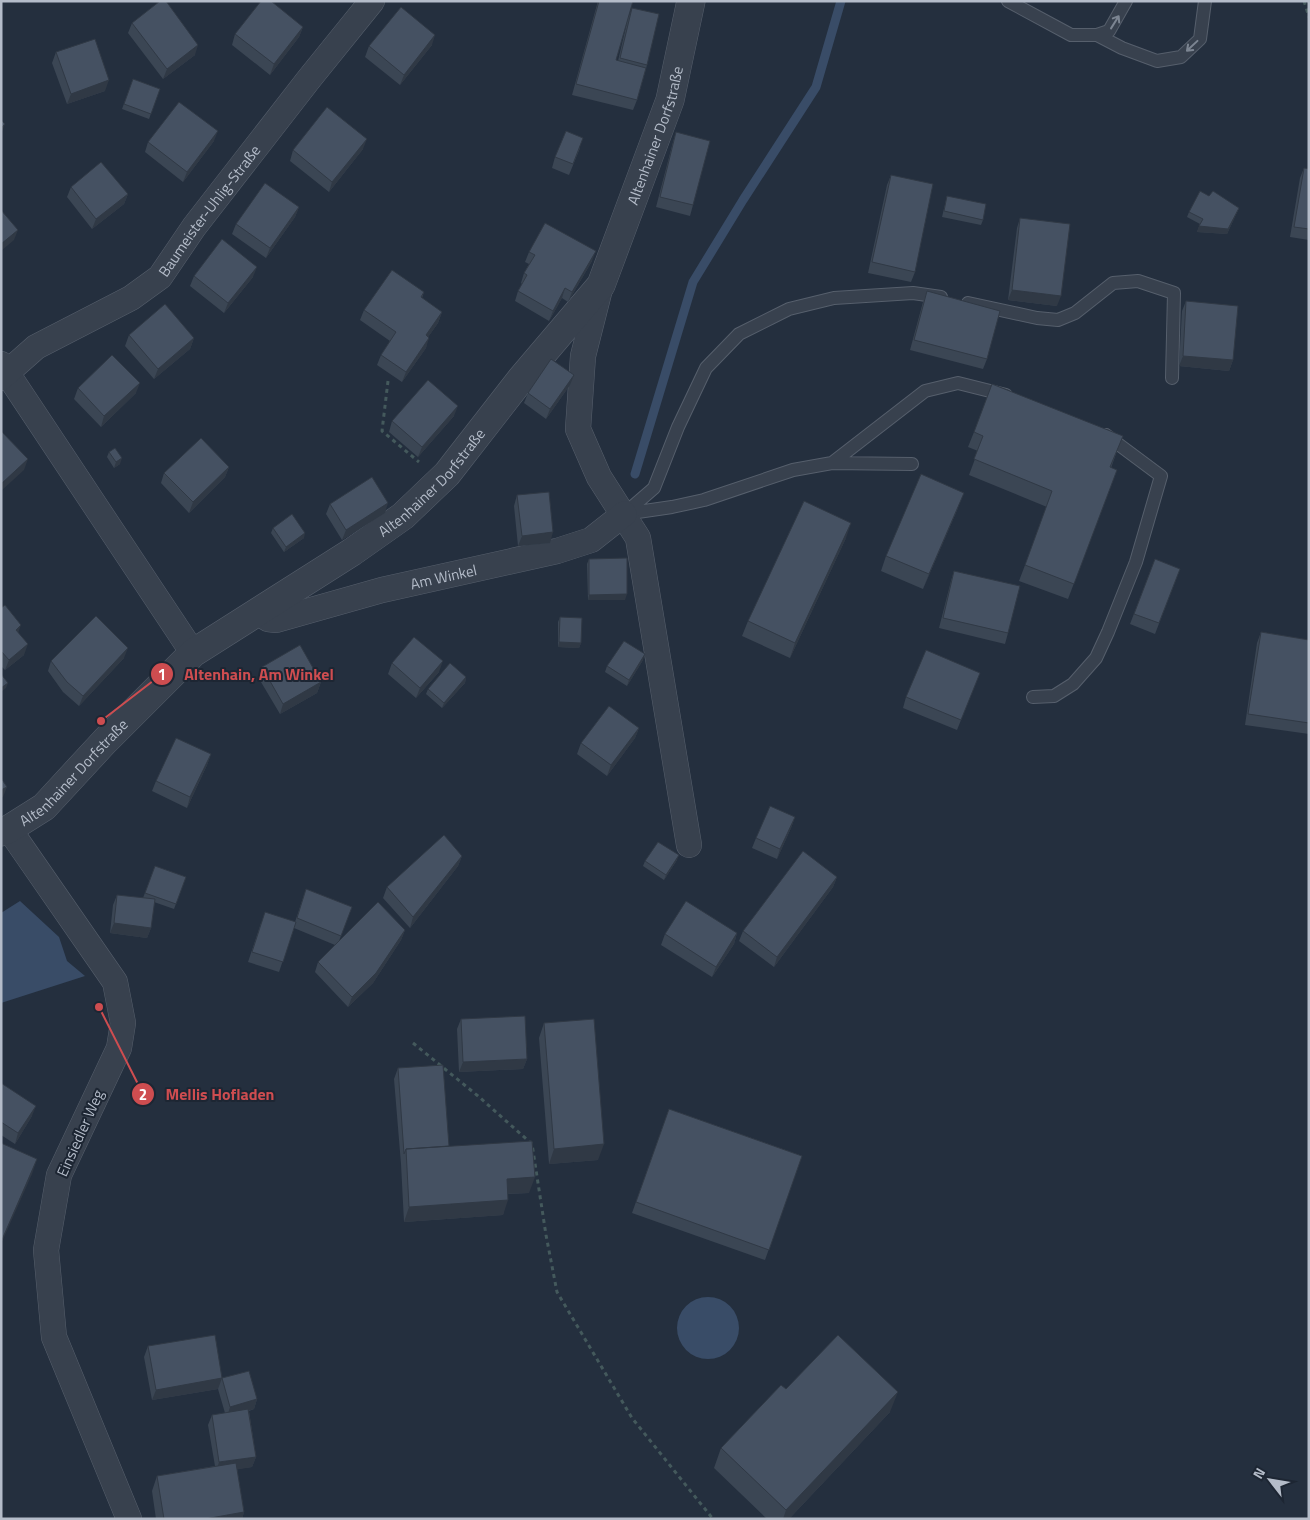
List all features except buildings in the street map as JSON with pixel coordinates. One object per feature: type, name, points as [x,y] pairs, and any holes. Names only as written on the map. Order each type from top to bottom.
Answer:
[{"type":"street","name":"Baumeister-Uhlig-Straße","points":[[193,652],[3,372],[36,347],[131,298],[160,277],[183,241],[206,211],[372,1]]},
{"type":"street","name":"Altenhainer Dorfstraße","points":[[5,830],[44,806],[193,652],[352,552],[403,516],[447,474],[521,379],[601,286],[670,100],[691,1]]},
{"type":"street","points":[[601,286],[583,356],[578,428],[599,477],[638,538],[689,845]]},
{"type":"street","name":"Am Winkel","points":[[258,611],[268,620],[276,620],[382,590],[557,550],[590,540],[624,514]]},
{"type":"street","name":"Einsiedler Weg","points":[[5,830],[115,982],[123,1023],[120,1048],[59,1175],[46,1250],[54,1337],[129,1519]]},
{"type":"lane","points":[[1008,1],[1071,35],[1097,35],[1109,31],[1126,1]]},
{"type":"lane","points":[[1097,35],[1122,48],[1157,61],[1181,57],[1200,39],[1205,1]]},
{"type":"lane","points":[[624,514],[654,488],[678,427],[706,368],[739,334],[789,309],[834,298],[913,293],[947,298],[1037,318],[1058,320],[1075,313],[1113,283],[1138,281],[1174,293],[1172,378]]},
{"type":"lane","points":[[832,463],[925,391],[958,383],[1017,399]]},
{"type":"lane","points":[[1033,697],[1054,696],[1073,684],[1096,658],[1136,562],[1160,476],[1108,436],[1090,429]]},
{"type":"lane","points":[[624,514],[704,500],[793,470],[832,463],[912,464]]},
{"type":"path","points":[[1304,1],[1309,17]]},
{"type":"path","points":[[388,380],[382,431],[440,480]]},
{"type":"path","points":[[413,1043],[478,1096],[532,1144],[557,1292],[632,1418],[713,1519]]},
{"type":"water","points":[[20,901],[59,937],[67,961],[85,976],[1,1003],[1,913]]},
{"type":"water","points":[[702,1297],[714,1297],[730,1306],[737,1316],[739,1328],[737,1340],[730,1350],[714,1359],[702,1359],[691,1354],[682,1345],[677,1334],[677,1322],[682,1311],[691,1302]]},
{"type":"waterway","points":[[635,474],[693,282],[816,87],[841,1]]},
{"type":"place","name":"Altenhain, Am Winkel","points":[[101,721]]},
{"type":"place","name":"Mellis Hofladen","points":[[99,1007]]}]
